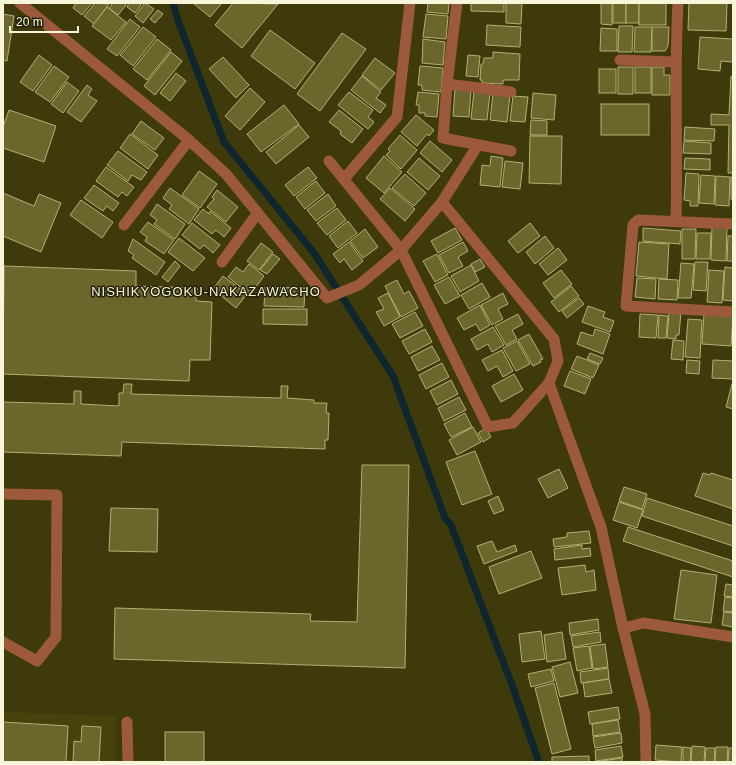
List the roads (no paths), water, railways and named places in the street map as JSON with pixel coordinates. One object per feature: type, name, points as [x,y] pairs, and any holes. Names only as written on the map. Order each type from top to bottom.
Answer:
[{"type":"street","points":[[20,3],[189,140],[226,174],[257,214],[327,298],[359,285],[400,250],[442,202],[478,145]]},
{"type":"street","points":[[344,179],[397,117],[410,3]]},
{"type":"street","points":[[457,3],[447,84],[443,138],[511,151]]},
{"type":"street","points":[[676,221],[677,167],[675,62],[678,3]]},
{"type":"street","points":[[620,60],[675,62]]},
{"type":"street","points":[[447,84],[511,92]]},
{"type":"street","points":[[124,225],[189,140]]},
{"type":"street","points":[[329,161],[400,250],[488,427],[513,423],[549,383],[558,361],[554,339],[442,202]]},
{"type":"street","points":[[222,262],[257,214]]},
{"type":"street","points":[[733,224],[638,220],[633,225],[626,306],[733,312]]},
{"type":"street","points":[[549,383],[601,527],[623,628],[645,714],[646,762]]},
{"type":"street","points":[[3,494],[57,495],[56,637],[37,661],[3,642]]},
{"type":"street","points":[[623,628],[644,623],[733,637]]},
{"type":"street","points":[[127,722],[128,762]]},
{"type":"waterway","points":[[173,3],[177,18],[224,142],[314,253],[393,376],[445,518],[451,525],[512,685],[539,762]]},
{"type":"district","name":"NISHIKYOGOKU-NAKAZAWACHO","points":[[206,291]]}]
